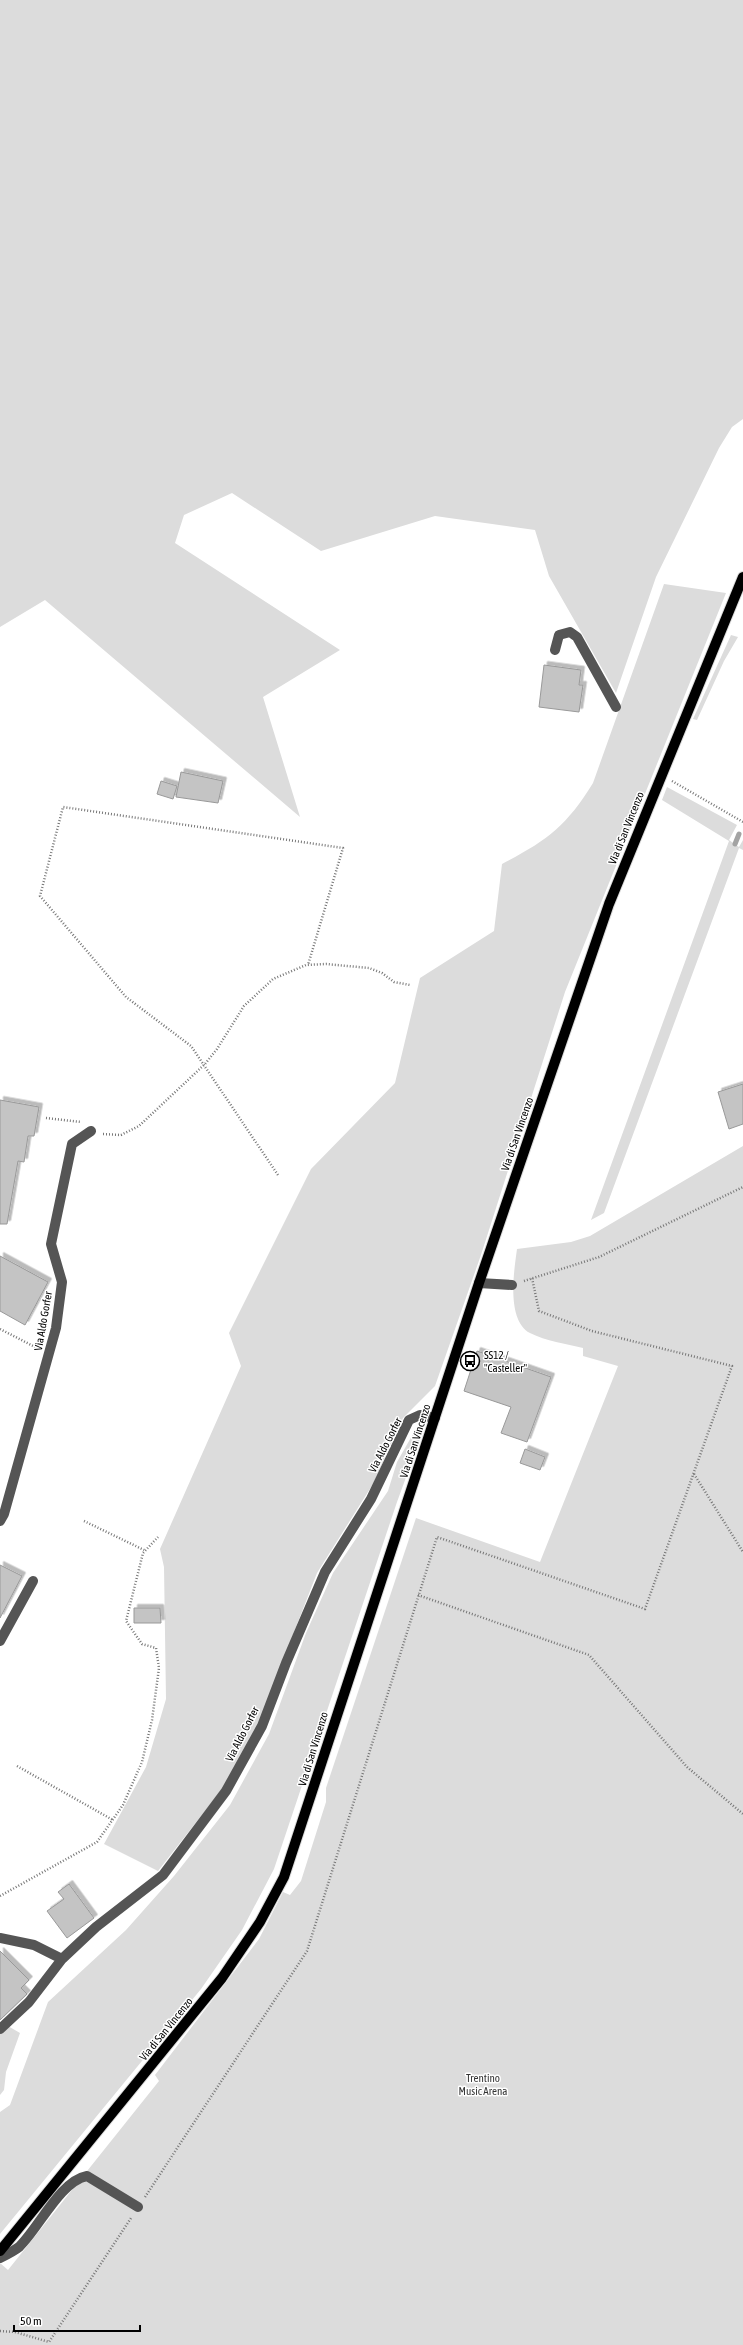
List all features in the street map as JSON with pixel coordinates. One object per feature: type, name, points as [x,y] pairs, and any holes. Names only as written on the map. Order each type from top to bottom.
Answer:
[{"type":"main road","name":"Via di San Vincenzo","points":[[0,2251],[222,1978],[260,1922],[272,1901],[299,1836],[349,1674],[479,1284],[609,904],[743,577]]},
{"type":"street","points":[[555,650],[559,635],[570,632],[577,637],[616,707]]},
{"type":"street","name":"Via Aldo Gorfer","points":[[0,1521],[4,1514],[50,1354],[56,1328],[62,1282],[51,1244],[72,1144],[91,1131]]},
{"type":"street","points":[[479,1284],[512,1285]]},
{"type":"street","name":"Via Aldo Gorfer","points":[[0,2029],[29,2002],[62,1959],[96,1927],[163,1874],[226,1792],[262,1726],[286,1663],[325,1572],[371,1499],[409,1420],[420,1415],[435,1418]]},
{"type":"street","points":[[0,1641],[33,1581]]},
{"type":"street","points":[[0,1938],[34,1945],[62,1959]]},
{"type":"street","points":[[0,2258],[18,2247],[68,2186],[79,2178],[87,2176],[138,2208]]},
{"type":"path","points":[[661,774],[743,822]]},
{"type":"path","points":[[278,1175],[205,1064],[191,1046],[126,997],[40,896],[63,807],[343,848],[308,965]]},
{"type":"path","points":[[46,1118],[84,1123],[91,1131],[121,1135],[139,1126],[205,1064],[217,1049],[244,1006],[273,979],[308,965],[326,964],[369,968],[382,973],[394,982],[410,985]]},
{"type":"path","points":[[512,1285],[599,1257],[743,1187]]},
{"type":"path","points":[[0,2331],[15,2332],[49,2342],[307,1951],[437,1537],[645,1609],[732,1366],[592,1331],[539,1311],[532,1278]]},
{"type":"path","points":[[0,1329],[50,1354]]},
{"type":"path","points":[[694,1473],[743,1552]]},
{"type":"path","points":[[84,1521],[144,1550]]},
{"type":"path","points":[[0,1896],[97,1842],[123,1805],[142,1762],[152,1720],[159,1668],[156,1648],[142,1644],[126,1621],[144,1550],[150,1547],[158,1537]]},
{"type":"path","points":[[418,1595],[589,1655],[687,1767],[743,1814]]},
{"type":"path","points":[[17,1766],[113,1820]]},
{"type":"green space","points":[[0,0],[743,0],[743,419],[732,427],[719,448],[656,577],[616,693],[549,576],[535,530],[435,516],[321,551],[232,493],[184,515],[175,543],[340,650],[263,697],[300,817],[45,600],[0,627]]},
{"type":"green space","points":[[664,584],[726,593],[565,992],[481,1255],[435,1386],[403,1418],[373,1484],[317,1573],[257,1727],[222,1789],[158,1871],[104,1844],[146,1767],[166,1699],[164,1567],[160,1549],[241,1366],[229,1333],[311,1169],[395,1083],[420,978],[494,931],[502,864],[531,848],[554,831],[574,811],[593,783]]},
{"type":"green space","points":[[731,635],[738,637],[724,661],[697,720],[693,719]]},
{"type":"green space","points":[[667,787],[737,825],[729,840],[739,847],[743,840],[743,850],[739,848],[604,1213],[591,1220],[729,841],[662,800]]},
{"type":"green space","name":"Trentino Music Arena","points":[[743,1146],[743,2345],[0,2345],[0,2263],[8,2270],[159,2081],[155,2075],[259,1939],[283,1892],[290,1895],[301,1881],[326,1802],[326,1788],[416,1518],[540,1562],[618,1366],[583,1356],[583,1348],[543,1338],[530,1333],[522,1327],[517,1317],[513,1294],[517,1249],[571,1242],[590,1236]]},
{"type":"green space","points":[[417,1433],[420,1439],[397,1502],[274,1869],[242,1930],[201,1989],[0,2234],[0,2112],[10,2105],[48,2002],[126,1930],[174,1876],[230,1805],[269,1734],[306,1633],[333,1573],[388,1491],[397,1462],[413,1434]]},
{"type":"green space","points":[[8,2026],[20,2033],[6,2072],[4,2090],[0,2095],[0,2032]]},
{"type":"building","points":[[544,665],[581,670],[579,685],[583,685],[579,712],[539,707]]},
{"type":"building","points":[[181,772],[223,781],[218,803],[176,797]]},
{"type":"building","points":[[161,781],[177,786],[173,799],[157,794]]},
{"type":"building","points":[[743,1084],[743,1124],[729,1129],[718,1092]]},
{"type":"building","points":[[0,1100],[39,1107],[34,1136],[28,1136],[24,1162],[18,1161],[7,1224],[0,1224]]},
{"type":"building","points":[[0,1256],[48,1282],[25,1325],[0,1311]]},
{"type":"building","points":[[477,1351],[551,1377],[527,1442],[501,1433],[511,1407],[464,1391]]},
{"type":"building","points":[[525,1449],[545,1457],[540,1470],[520,1463]]},
{"type":"building","points":[[0,1565],[22,1576],[0,1618]]},
{"type":"building","points":[[134,1608],[160,1608],[161,1623],[134,1623]]},
{"type":"building","points":[[69,1884],[94,1918],[67,1938],[47,1911],[64,1899],[58,1892]]},
{"type":"building","points":[[0,1951],[29,1980],[21,1988],[27,1994],[0,2020]]},
{"type":"waterway","points":[[735,844],[739,834]]},
{"type":"place","name":"SS12 / \"Casteller\"","points":[[470,1361]]}]
